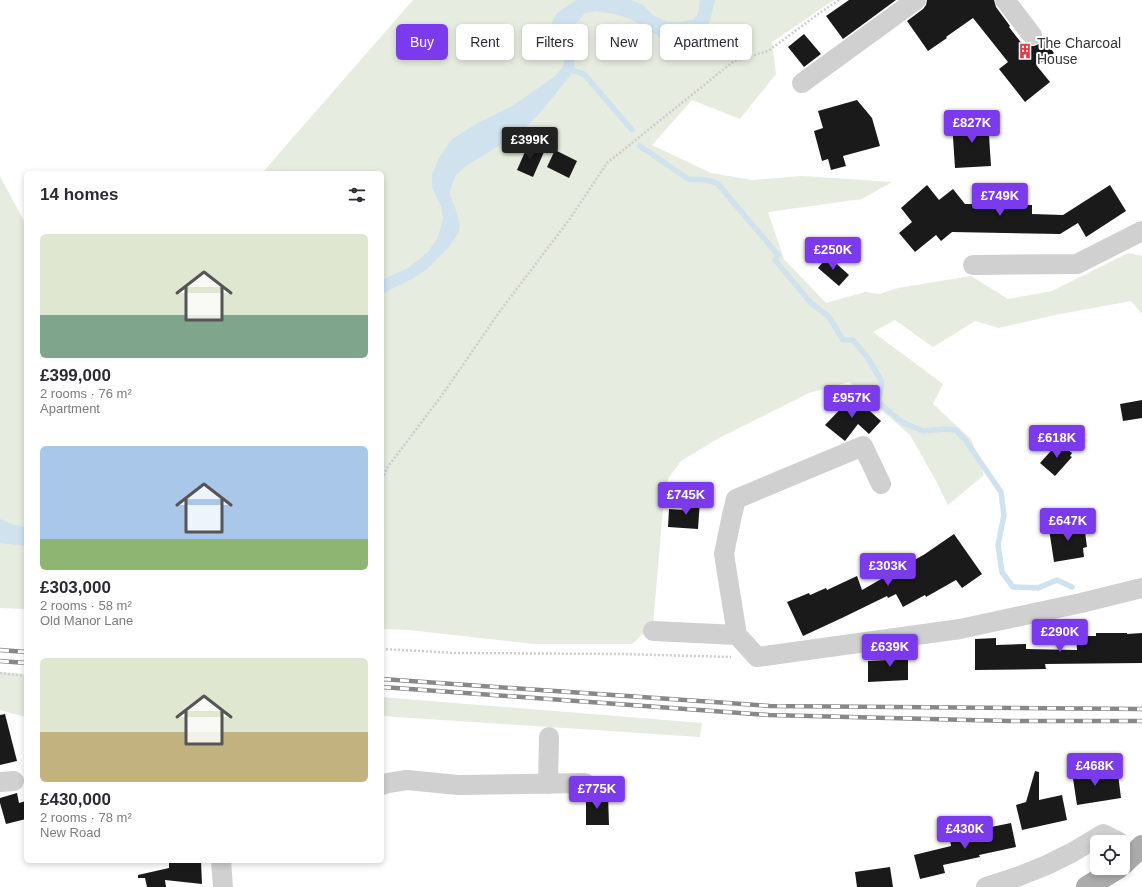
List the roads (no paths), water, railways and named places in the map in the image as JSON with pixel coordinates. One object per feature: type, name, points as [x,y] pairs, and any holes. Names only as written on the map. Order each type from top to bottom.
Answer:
[{"type":"main road","points":[[1087,887],[1107,875]]},
{"type":"street","points":[[802,83],[916,0]]},
{"type":"street","points":[[1005,0],[1032,35]]},
{"type":"street","points":[[973,265],[1077,264],[1142,232]]},
{"type":"street","points":[[881,484],[863,446],[736,499],[724,554],[737,635],[758,658],[960,629],[1081,603],[1142,588]]},
{"type":"street","points":[[653,631],[737,635]]},
{"type":"street","points":[[548,784],[549,737]]},
{"type":"street","points":[[385,784],[407,780],[458,785],[585,784]]},
{"type":"street","points":[[986,887],[1047,865],[1090,842]]},
{"type":"street","points":[[221,863],[223,887]]},
{"type":"water","points":[[576,0],[631,0],[642,4],[654,16],[668,22],[682,22],[694,19],[698,14],[700,0],[715,0],[709,24],[660,24],[660,37],[652,32],[652,24],[640,24],[615,14],[596,11],[585,13],[576,24],[551,24],[556,14]]},
{"type":"water","points":[[565,60],[574,60],[574,69],[569,77],[539,114],[519,134],[466,166],[456,175],[451,187],[450,196],[460,225],[459,232],[448,248],[426,270],[384,293],[384,279],[408,268],[428,252],[438,237],[443,219],[441,206],[432,188],[432,174],[439,158],[452,139],[478,123],[512,106],[554,77],[563,67]]},
{"type":"water","points":[[0,519],[11,524],[24,527],[24,546],[0,543]]},
{"type":"waterway","points":[[571,70],[584,74],[632,130]]},
{"type":"waterway","points":[[640,146],[688,179],[706,180],[717,183],[778,255],[775,260],[811,303],[829,317],[843,340],[853,340],[868,358],[882,382],[878,402],[902,422],[923,431],[944,429],[956,430],[966,441],[1001,492],[1004,515],[998,545],[1002,572],[1013,587],[1038,588],[1057,580],[1072,587]]},
{"type":"railway","points":[[0,650],[24,652]]},
{"type":"railway","points":[[0,661],[24,663]]},
{"type":"railway","points":[[384,679],[770,706],[1142,709]]},
{"type":"railway","points":[[384,687],[769,715],[1009,721],[1142,721]]},
{"type":"place","name":"The Charcoal House","points":[[1025,51]]}]
